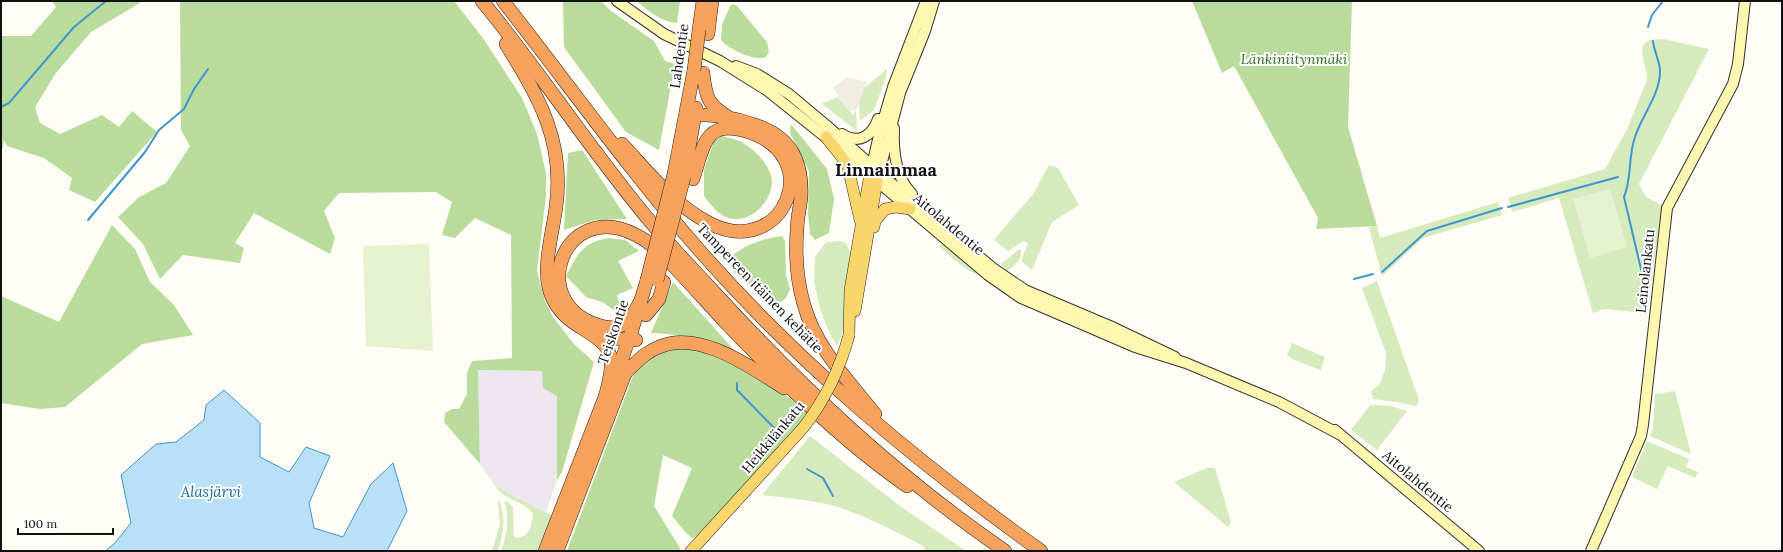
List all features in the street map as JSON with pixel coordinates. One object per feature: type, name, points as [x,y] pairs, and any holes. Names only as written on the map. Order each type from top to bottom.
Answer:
[{"type":"highway","points":[[482,1],[499,21],[563,109],[654,226],[750,331],[833,413],[925,492],[1005,551]]},
{"type":"highway","name":"Tampereen itäinen kehätie","points":[[503,1],[638,179],[701,252],[773,328],[898,443],[960,492],[1041,551]]},
{"type":"highway","name":"Lahdentie","points":[[703,1],[704,32]]},
{"type":"highway","name":"Lahdentie","points":[[692,117],[699,86],[698,72],[704,32],[712,1]]},
{"type":"highway","points":[[499,21],[504,41],[520,67],[549,122],[557,151],[559,178],[550,247],[549,287],[555,303],[564,314],[602,342],[609,352],[611,367],[605,397]]},
{"type":"highway","points":[[576,97],[665,191],[688,210],[709,223],[727,230],[739,231],[757,228],[774,219],[783,206],[790,188],[790,177],[787,166],[782,154],[774,145],[762,137],[729,123],[710,103],[706,96],[698,72]]},
{"type":"highway","points":[[692,117],[759,126],[778,135],[788,146],[796,160],[801,182],[796,264],[801,292],[810,322],[830,359],[898,443]]},
{"type":"highway","name":"Teiskontie","points":[[545,551],[605,397],[646,315],[684,177],[692,117]]},
{"type":"highway","points":[[684,177],[709,136],[715,130],[729,123]]},
{"type":"highway","points":[[641,300],[632,318],[619,327],[598,325],[581,317],[567,304],[559,285],[558,275],[560,263],[570,242],[587,230],[600,226],[622,228],[638,235],[669,262],[727,324],[804,400],[878,466],[961,520]]},
{"type":"highway","name":"Teiskontie","points":[[557,551],[625,373],[641,300],[656,281]]},
{"type":"highway","points":[[583,329],[633,340]]},
{"type":"highway","points":[[625,373],[646,354],[657,347],[677,343],[697,344],[729,356],[804,400]]},
{"type":"main road","name":"Aitolahdentie","points":[[617,1],[664,34],[720,62],[768,91],[826,137],[930,215],[994,268],[1025,290],[1160,348],[1186,363],[1279,402],[1339,434],[1479,551]]},
{"type":"main road","points":[[874,173],[895,95],[926,1]]},
{"type":"main road","points":[[826,125],[852,139],[862,140],[872,132],[880,114],[895,95],[925,31],[934,1]]},
{"type":"main road","name":"Leinolankatu","points":[[1591,551],[1641,436],[1667,208],[1733,84],[1738,64],[1745,1]]},
{"type":"main road","name":"Aitolahdentie","points":[[720,62],[757,74],[774,83],[826,125],[910,209],[988,275],[1021,298],[1135,347],[1165,358],[1186,363]]},
{"type":"main road","points":[[895,95],[893,137],[900,176],[904,184],[930,215]]},
{"type":"main road","points":[[826,137],[834,150],[844,159],[848,167],[861,230]]},
{"type":"main road","name":"Heikkilänkatu","points":[[850,331],[850,290],[861,230],[874,173]]},
{"type":"main road","name":"Heikkilänkatu","points":[[691,551],[803,428],[819,405],[832,382],[842,360],[854,316],[864,264],[874,173]]},
{"type":"main road","points":[[864,264],[870,249],[875,221],[880,213],[890,207],[910,209]]},
{"type":"shaded area","points":[[847,77],[867,82],[856,110],[849,111],[833,88]]},
{"type":"shaded area","points":[[478,370],[542,371],[557,396],[557,480],[546,512],[495,486],[480,464]]},
{"type":"green space","points":[[52,1],[138,1],[140,3],[91,32],[56,73],[35,107],[40,123],[60,134],[102,115],[119,127],[132,111],[157,132],[95,202],[69,190],[72,178],[44,158],[7,146],[4,140],[1,155],[1,36],[31,36],[56,7]]},
{"type":"green space","points":[[180,1],[454,1],[483,38],[522,98],[537,134],[546,173],[546,195],[537,271],[545,301],[553,317],[574,344],[594,362],[562,472],[557,480],[557,396],[543,388],[542,371],[478,370],[480,464],[444,422],[445,413],[452,409],[459,409],[467,394],[467,373],[472,361],[512,358],[511,235],[475,218],[455,238],[442,235],[452,202],[436,192],[339,193],[324,211],[335,238],[330,254],[254,213],[235,243],[244,248],[240,263],[183,255],[160,279],[143,244],[118,217],[139,197],[166,183],[190,146],[181,130]]},
{"type":"green space","points":[[563,1],[601,1],[611,11],[654,41],[665,61],[675,64],[659,150],[626,132],[564,47]]},
{"type":"green space","points":[[636,1],[680,1],[677,23],[660,18]]},
{"type":"green space","name":"Länkiniitynmäki","points":[[1192,1],[1352,1],[1348,127],[1377,226],[1316,229],[1318,218],[1234,66],[1222,73]]},
{"type":"green space","points":[[733,4],[737,6],[767,42],[769,52],[766,57],[755,58],[742,54],[724,44],[721,40],[722,25],[730,6]]},
{"type":"green space","points":[[1663,39],[1709,49],[1639,184],[1646,197],[1662,205],[1648,307],[1645,313],[1604,309],[1593,313],[1559,198],[1512,212],[1508,198],[1605,169],[1627,129],[1647,80],[1642,53],[1643,45],[1649,40]]},
{"type":"green space","points":[[887,69],[886,77],[874,110],[860,121],[859,101],[863,89]]},
{"type":"green space","points":[[838,97],[853,115],[856,110],[857,131],[822,104]]},
{"type":"green space","points":[[791,124],[827,169],[834,199],[829,233],[815,240],[810,234],[808,213],[809,171],[790,133]]},
{"type":"green space","points":[[722,136],[741,142],[748,146],[766,164],[771,175],[771,189],[768,197],[757,211],[742,218],[734,219],[723,216],[704,196],[704,170],[714,141]]},
{"type":"green space","points":[[582,150],[627,219],[595,220],[564,230],[568,153]]},
{"type":"green space","points":[[1049,165],[1058,168],[1079,205],[1052,222],[1032,270],[1021,261],[1028,243],[1024,241],[1008,251],[994,240],[1033,194]]},
{"type":"green space","points":[[1610,189],[1627,247],[1590,258],[1573,199]]},
{"type":"green space","points":[[1498,202],[1502,215],[1423,238],[1382,276],[1369,227],[1377,226],[1380,238]]},
{"type":"green space","points":[[112,225],[135,249],[150,282],[174,305],[193,335],[142,344],[65,407],[40,409],[1,403],[1,296],[59,322]]},
{"type":"green space","points":[[782,236],[785,241],[786,275],[790,289],[786,298],[779,303],[769,304],[735,273],[729,261],[738,251],[745,247],[760,241]]},
{"type":"green space","points":[[609,238],[625,240],[639,251],[618,261],[633,288],[617,295],[620,305],[617,312],[602,302],[586,297],[566,276],[582,250],[593,243]]},
{"type":"green space","points":[[840,241],[846,243],[850,252],[844,329],[837,346],[829,332],[820,309],[814,281],[815,257],[826,242]]},
{"type":"green space","points":[[429,244],[433,351],[366,346],[363,246]]},
{"type":"green space","points":[[941,244],[955,252],[983,276],[972,272],[960,264],[939,246]]},
{"type":"green space","points":[[1021,249],[1017,262],[1007,271],[1001,264]]},
{"type":"green space","points":[[1377,281],[1418,397],[1419,402],[1416,406],[1373,399],[1371,391],[1379,385],[1385,370],[1386,353],[1362,288]]},
{"type":"green space","points":[[673,282],[734,350],[733,353],[683,337],[662,333],[651,333]]},
{"type":"green space","points":[[1292,343],[1325,357],[1321,370],[1292,359],[1287,355]]},
{"type":"green space","points":[[688,347],[729,360],[776,388],[809,413],[699,535],[692,538],[672,516],[692,468],[663,455],[654,506],[680,548],[679,551],[567,551],[633,376],[639,367],[650,356],[662,351]]},
{"type":"green space","points":[[1675,391],[1691,454],[1650,436],[1653,428],[1655,394]]},
{"type":"green space","points":[[1370,405],[1391,406],[1407,411],[1377,450],[1351,430]]},
{"type":"green space","points":[[810,436],[900,506],[966,551],[924,551],[925,547],[904,536],[871,520],[838,507],[810,501],[762,495]]},
{"type":"green space","points":[[1647,441],[1689,459],[1686,467],[1698,472],[1695,478],[1668,466],[1657,489],[1632,477]]},
{"type":"green space","points":[[1207,468],[1215,468],[1231,522],[1228,527],[1174,482]]},
{"type":"green space","points":[[495,486],[553,516],[540,551],[501,551],[507,526],[507,514],[504,501],[508,502],[513,507],[514,537],[523,536],[529,531],[533,514],[525,506],[504,495]]},
{"type":"green space","points":[[499,500],[503,513],[503,532],[498,551],[492,551],[500,524],[498,505]]},
{"type":"water","name":"Alasjärvi","points":[[224,390],[260,423],[260,457],[289,472],[306,447],[330,456],[309,503],[314,528],[343,537],[371,484],[393,463],[407,511],[387,551],[105,551],[114,544],[131,523],[121,475],[156,444],[176,442],[204,420],[206,405]]},
{"type":"waterway","points":[[1,107],[9,103],[74,27],[106,1]]},
{"type":"waterway","points":[[1648,27],[1652,15],[1663,1]]},
{"type":"waterway","points":[[1649,289],[1645,286],[1624,197],[1628,183],[1631,152],[1635,137],[1654,97],[1659,80],[1660,68],[1653,41]]},
{"type":"waterway","points":[[88,220],[145,152],[159,130],[184,109],[194,89],[208,69]]},
{"type":"waterway","points":[[1508,207],[1618,177]]},
{"type":"waterway","points":[[1382,272],[1427,231],[1502,208]]},
{"type":"waterway","points":[[1354,279],[1373,274]]},
{"type":"waterway","points":[[737,383],[737,390],[782,436]]},
{"type":"waterway","points":[[807,469],[823,478],[833,496]]},
{"type":"district","name":"Linnainmaa","points":[[886,169]]}]
